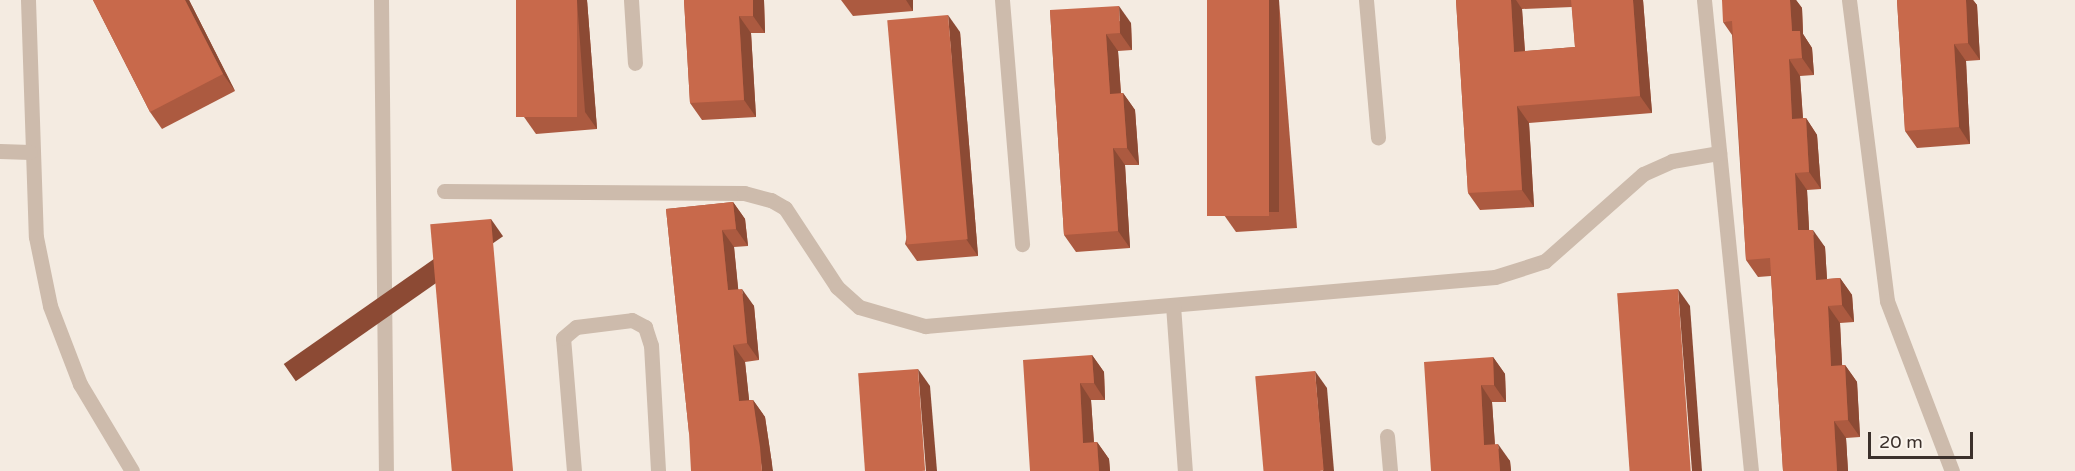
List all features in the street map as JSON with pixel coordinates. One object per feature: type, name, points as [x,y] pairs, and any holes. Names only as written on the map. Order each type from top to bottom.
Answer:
[{"type":"street","points":[[28,0],[30,152],[36,237],[50,306],[80,384],[132,471]]},
{"type":"street","points":[[381,0],[386,471]]},
{"type":"street","points":[[631,0],[635,63]]},
{"type":"street","points":[[1002,0],[1022,244]]},
{"type":"street","points":[[1366,0],[1378,137]]},
{"type":"street","points":[[1704,0],[1751,471]]},
{"type":"street","points":[[1849,0],[1887,301],[1952,471]]},
{"type":"street","points":[[0,151],[30,152]]},
{"type":"street","points":[[444,191],[753,195],[785,208],[837,287],[859,307],[925,326],[1496,277],[1524,270],[1545,261],[1643,174],[1672,161],[1719,153]]},
{"type":"street","points":[[1173,305],[1185,471]]},
{"type":"street","points":[[574,471],[563,338],[576,327],[632,320],[645,327],[651,345],[658,471]]},
{"type":"street","points":[[1386,436],[1390,471]]},
{"type":"building","points":[[93,0],[185,0],[223,74],[150,112]]},
{"type":"building","points":[[516,0],[577,0],[577,117],[516,117]]},
{"type":"building","points":[[684,0],[753,0],[753,16],[739,16],[744,100],[690,103]]},
{"type":"building","points":[[1207,0],[1269,0],[1269,216],[1207,216]]},
{"type":"building","points":[[1456,0],[1511,0],[1514,52],[1575,47],[1571,0],[1633,0],[1640,96],[1517,106],[1522,190],[1468,193]]},
{"type":"building","points":[[1722,0],[1790,0],[1792,31],[1800,31],[1802,58],[1789,59],[1792,119],[1806,118],[1809,172],[1795,173],[1798,230],[1813,230],[1816,280],[1840,278],[1842,305],[1828,306],[1831,366],[1845,365],[1848,420],[1834,421],[1837,471],[1783,471],[1770,258],[1746,260],[1732,21],[1723,22]]},
{"type":"building","points":[[1897,0],[1966,0],[1968,43],[1954,44],[1959,127],[1905,131]]},
{"type":"building","points":[[1119,6],[1120,33],[1106,34],[1110,94],[1123,93],[1127,148],[1113,148],[1118,231],[1064,235],[1050,10]]},
{"type":"building","points":[[948,15],[968,239],[907,244],[887,20]]},
{"type":"building","points":[[733,202],[736,229],[722,230],[728,290],[742,289],[747,343],[733,345],[739,401],[753,400],[762,471],[691,471],[666,209]]},
{"type":"building","points":[[491,219],[513,471],[452,471],[430,224]]},
{"type":"building","points":[[1678,289],[1691,471],[1630,471],[1617,293]]},
{"type":"building","points":[[1092,355],[1094,383],[1080,383],[1083,443],[1097,442],[1099,471],[1030,471],[1023,360]]},
{"type":"building","points":[[1493,357],[1494,385],[1481,385],[1484,445],[1498,444],[1500,471],[1431,471],[1424,362]]},
{"type":"building","points":[[918,369],[925,471],[865,471],[858,373]]},
{"type":"building","points":[[1315,371],[1324,471],[1264,471],[1255,376]]}]
